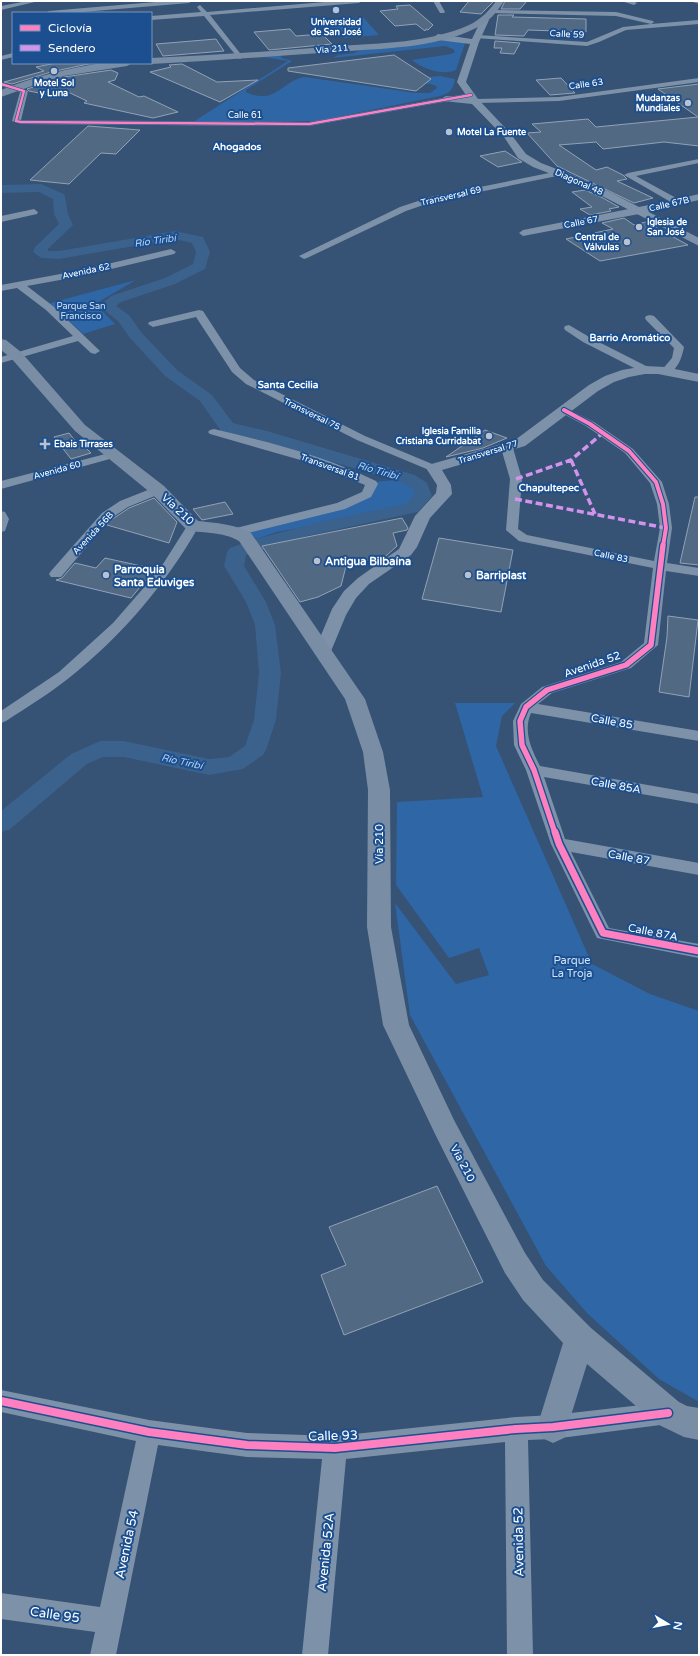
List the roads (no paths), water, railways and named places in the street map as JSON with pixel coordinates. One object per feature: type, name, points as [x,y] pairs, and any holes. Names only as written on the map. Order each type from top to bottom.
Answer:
[{"type":"main road","name":"Vía 211","points":[[152,61],[240,57],[402,43],[438,37],[463,31],[485,20],[493,12],[500,1]]},
{"type":"main road","points":[[1,94],[14,88],[104,64]]},
{"type":"main road","name":"Vía 210","points":[[1,343],[8,357],[80,428],[158,490],[193,526],[221,528],[240,535],[262,561],[355,699],[373,752],[379,790],[379,927],[396,1025],[444,1128],[515,1263],[534,1290],[580,1338],[687,1423]]},
{"type":"main road","points":[[553,1427],[580,1338]]},
{"type":"street","points":[[3,10],[36,1]]},
{"type":"street","points":[[61,12],[189,1]]},
{"type":"street","points":[[195,1],[240,57]]},
{"type":"street","points":[[152,18],[359,1]]},
{"type":"street","points":[[436,1],[442,12]]},
{"type":"street","points":[[624,1],[634,3]]},
{"type":"street","points":[[695,1],[699,2]]},
{"type":"street","points":[[493,12],[616,14],[632,16],[658,24]]},
{"type":"street","points":[[446,99],[457,95],[464,88],[461,82],[462,78],[474,41],[485,20]]},
{"type":"street","name":"Calle 59","points":[[474,41],[587,44],[594,42],[616,30],[625,28],[658,24],[699,22]]},
{"type":"street","points":[[463,31],[474,41]]},
{"type":"street","points":[[438,37],[474,41]]},
{"type":"street","points":[[1,58],[12,56]]},
{"type":"street","name":"Calle 63","points":[[473,98],[559,98],[699,80]]},
{"type":"street","points":[[1,84],[14,88]]},
{"type":"street","points":[[1,90],[14,88]]},
{"type":"street","name":"Calle 61","points":[[14,88],[24,91],[16,121],[322,123],[446,99]]},
{"type":"street","name":"Diagonal 48","points":[[464,88],[504,130],[522,156],[537,165],[583,183],[699,242]]},
{"type":"street","points":[[446,99],[473,98]]},
{"type":"street","points":[[676,202],[628,175],[699,161]]},
{"type":"street","name":"Transversal 69","points":[[304,256],[403,209],[433,199],[559,174]]},
{"type":"street","name":"Calle 67B","points":[[639,211],[699,197]]},
{"type":"street","name":"Calle 67","points":[[523,233],[639,211]]},
{"type":"street","points":[[1,219],[34,212]]},
{"type":"street","name":"Avenida 62","points":[[1,288],[82,273],[171,252]]},
{"type":"street","points":[[19,285],[37,296],[57,313],[95,351]]},
{"type":"street","name":"Transversal 75","points":[[153,324],[199,312],[236,370],[250,382],[366,440],[433,468]]},
{"type":"street","points":[[650,318],[679,347],[676,359],[666,371]]},
{"type":"street","points":[[569,328],[587,340],[646,370]]},
{"type":"street","points":[[8,357],[81,338]]},
{"type":"street","name":"Transversal 77","points":[[433,468],[507,448],[520,443],[530,437],[586,392],[612,378],[632,371],[666,371],[699,378]]},
{"type":"street","name":"Avenida 52","points":[[526,707],[547,690],[626,665],[652,645],[660,566],[666,528],[663,504],[656,482],[629,451],[590,424],[564,410]]},
{"type":"street","name":"Transversal 81","points":[[214,432],[306,458],[358,476],[372,484],[367,494],[341,506],[240,535]]},
{"type":"street","name":"Calle 83","points":[[507,448],[516,479],[512,530],[524,538],[660,566],[699,572]]},
{"type":"street","name":"Avenida 60","points":[[1,485],[113,455]]},
{"type":"street","points":[[323,652],[344,602],[366,579],[405,552],[409,547],[423,516],[444,494],[444,485],[433,468]]},
{"type":"street","name":"Avenida 56B","points":[[56,574],[106,516],[124,504],[158,490]]},
{"type":"street","points":[[1,515],[3,519],[1,528]]},
{"type":"street","points":[[1,718],[44,690],[65,674],[110,634],[162,575],[185,542],[193,526]]},
{"type":"street","points":[[526,707],[520,721],[522,745],[534,770],[559,844]]},
{"type":"street","name":"Calle 85","points":[[526,707],[699,736]]},
{"type":"street","name":"Calle 85A","points":[[534,770],[699,799]]},
{"type":"street","name":"Calle 87","points":[[559,844],[699,869]]},
{"type":"street","name":"Calle 87A","points":[[559,844],[602,933],[699,951]]},
{"type":"street","name":"Calle 93","points":[[1,1401],[149,1432],[247,1446],[335,1448],[516,1429],[687,1423]]},
{"type":"street","name":"Avenida 52","points":[[516,1429],[520,1655]]},
{"type":"street","name":"Avenida 54","points":[[103,1655],[149,1432]]},
{"type":"street","name":"Avenida 52A","points":[[315,1655],[335,1448]]},
{"type":"street","name":"Calle 95","points":[[1,1606],[110,1621]]},
{"type":"waterway","name":"Río Tiribí","points":[[1,189],[41,188],[59,197],[61,214],[66,225],[42,247],[40,252],[46,255],[59,255],[175,235],[198,240],[203,252],[200,266],[170,281],[116,299],[106,306],[124,318],[135,335],[171,373],[206,398],[227,427],[261,435],[409,479],[421,487],[423,496],[412,508],[346,521],[302,532],[258,544],[237,552],[234,566],[256,602],[265,625],[270,673],[265,720],[255,750],[235,764],[209,767],[124,749],[100,749],[79,759],[1,824]]},
{"type":"place","name":"Universidad de San José","points":[[336,10]]},
{"type":"place","name":"Motel Sol y Luna","points":[[54,71]]},
{"type":"place","name":"Mudanzas Mundiales","points":[[688,103]]},
{"type":"place","name":"Motel La Fuente","points":[[449,132]]},
{"type":"place","name":"Iglesia de San José","points":[[639,227]]},
{"type":"place","name":"Central de Válvulas","points":[[627,242]]},
{"type":"place","name":"Iglesia Familia Cristiana Curridabat","points":[[489,436]]},
{"type":"place","name":"Ebais Tirrases","points":[[45,444]]},
{"type":"place","name":"Antigua Bilbaína","points":[[317,561]]},
{"type":"place","name":"Parroquia Santa Eduviges","points":[[106,575]]},
{"type":"place","name":"Barriplast","points":[[468,575]]},
{"type":"district","name":"Ahogados","points":[[237,146]]},
{"type":"district","name":"Barrio Aromático","points":[[630,337]]},
{"type":"district","name":"Santa Cecilia","points":[[288,384]]},
{"type":"district","name":"Chapultepec","points":[[549,487]]},
{"type":"park label","name":"Parque San Francisco","points":[[81,312]]},
{"type":"park label","name":"Parque La Troja","points":[[572,966]]}]
